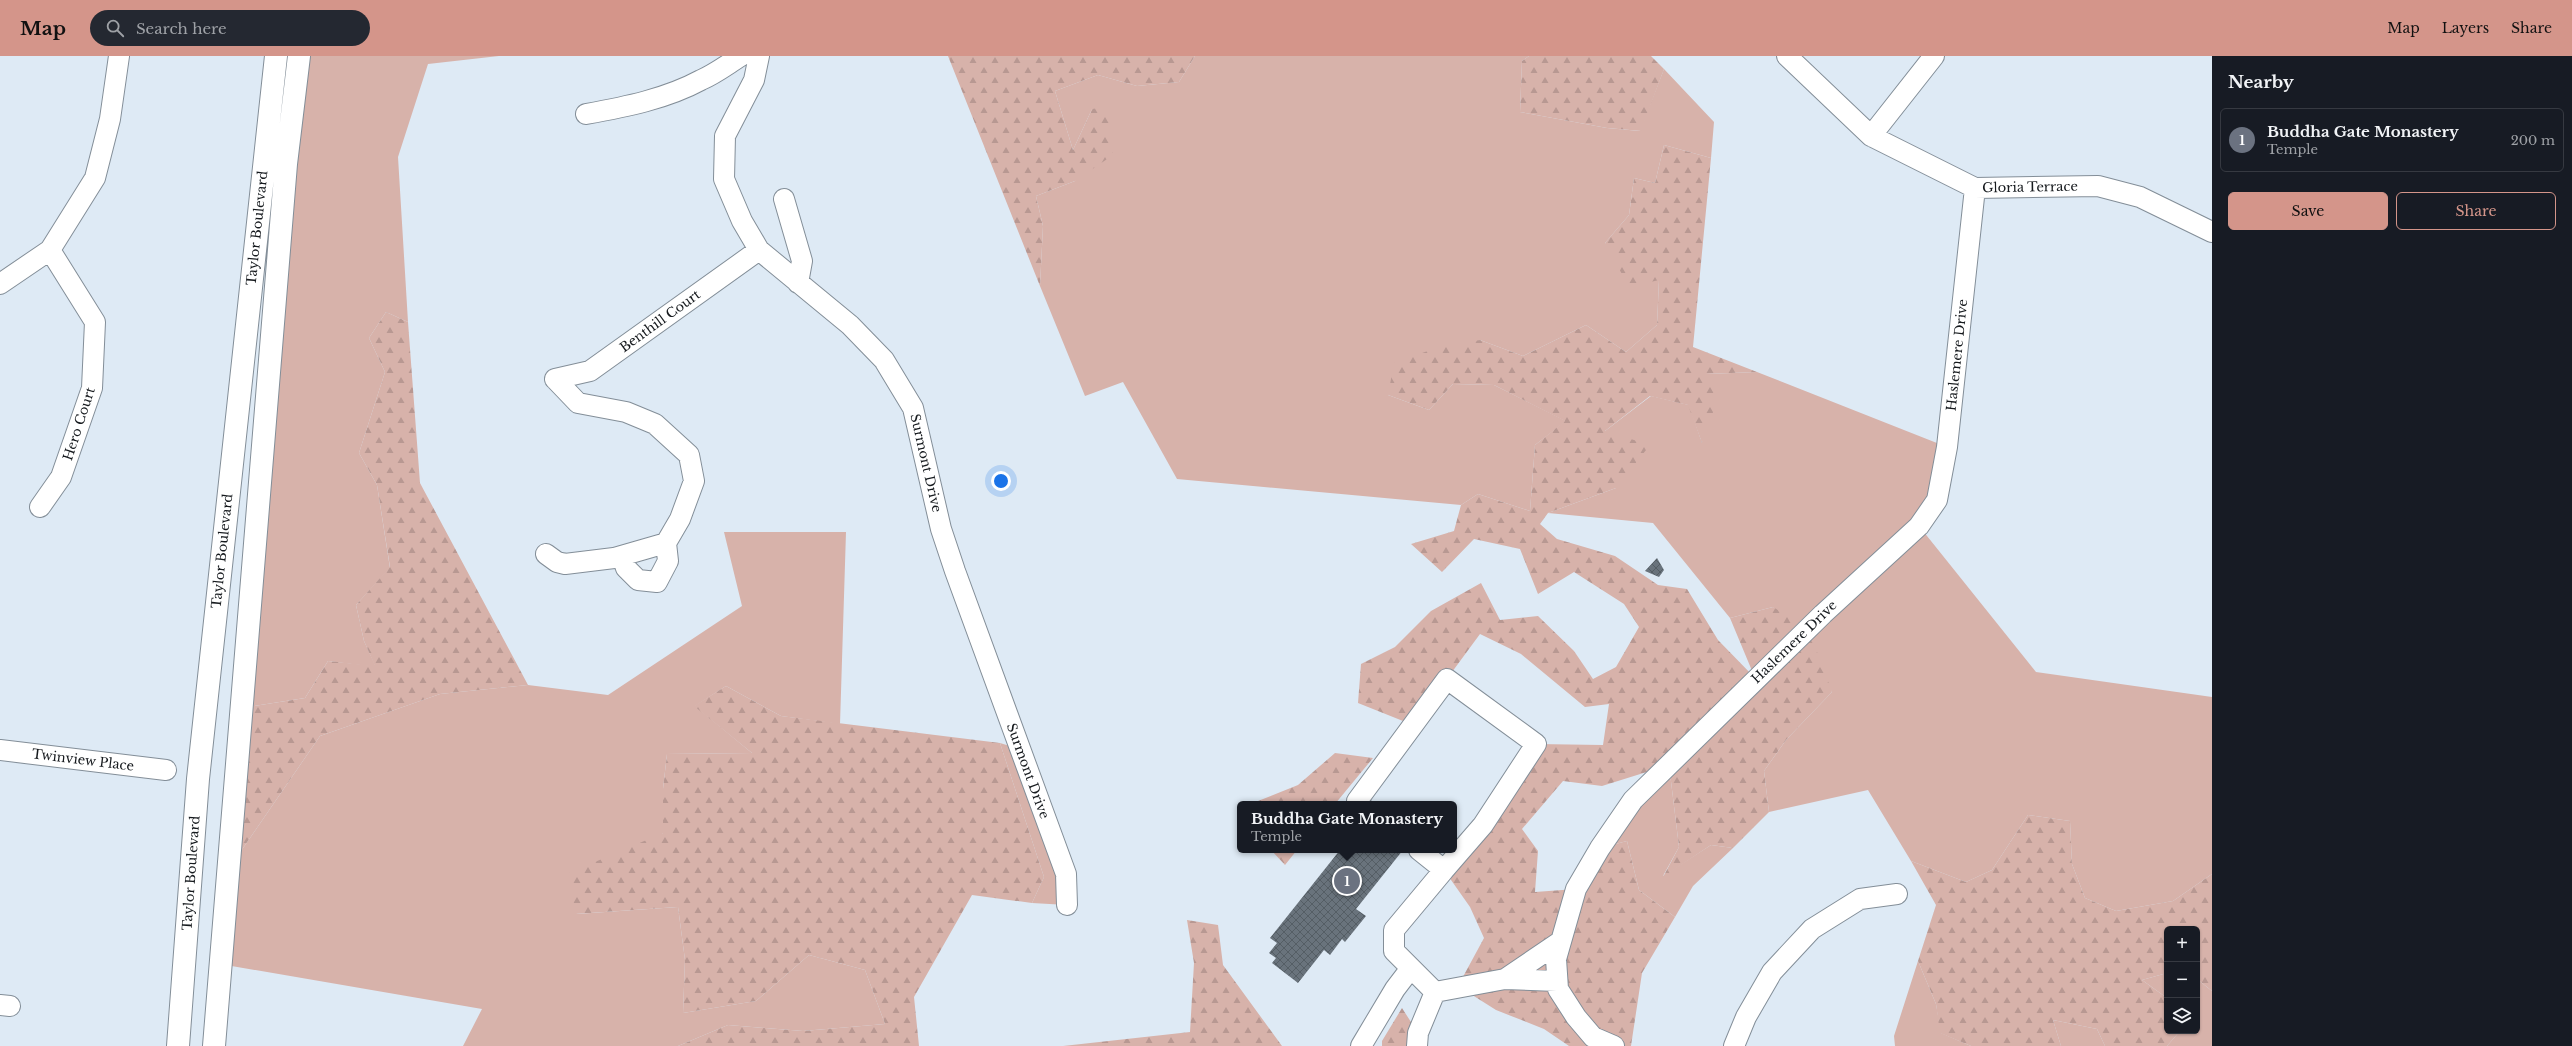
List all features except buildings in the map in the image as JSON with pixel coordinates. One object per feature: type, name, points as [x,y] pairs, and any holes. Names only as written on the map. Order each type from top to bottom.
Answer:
[{"type":"main road","name":"Taylor Boulevard","points":[[178,1046],[198,779],[276,56]]},
{"type":"main road","name":"Taylor Boulevard","points":[[214,1046],[284,180],[299,56]]},
{"type":"street","points":[[0,284],[50,250],[96,178],[110,119],[119,56]]},
{"type":"street","points":[[586,114],[619,108],[685,88],[702,80],[741,56]]},
{"type":"street","name":"Surmont Drive","points":[[759,56],[754,80],[725,136],[724,179],[742,221],[759,250],[850,325],[884,360],[913,408],[941,529],[1066,874],[1067,905]]},
{"type":"street","name":"Gloria Terrace","points":[[1787,56],[1870,136],[1975,188],[2098,186],[2140,197],[2212,232]]},
{"type":"street","points":[[1870,136],[1934,56]]},
{"type":"street","name":"Haslemere Drive","points":[[1614,1046],[1593,1037],[1576,1017],[1558,989],[1556,959],[1576,889],[1600,848],[1633,800],[1823,614],[1919,526],[1936,500],[1947,447],[1975,188]]},
{"type":"street","points":[[784,199],[802,261],[798,283]]},
{"type":"street","name":"Hero Court","points":[[40,507],[61,478],[92,388],[94,322],[50,250]]},
{"type":"street","name":"Benthill Court","points":[[666,542],[680,518],[694,481],[689,455],[655,424],[626,412],[578,403],[555,379],[590,371],[759,250]]},
{"type":"street","points":[[546,554],[557,562],[565,564],[622,556],[666,542],[668,561],[657,582],[638,580],[626,568],[622,556]]},
{"type":"street","points":[[1357,801],[1447,679],[1536,744],[1483,825],[1394,930],[1394,951],[1435,992]]},
{"type":"street","name":"Twinview Place","points":[[0,750],[166,770]]},
{"type":"street","points":[[1423,853],[1444,870]]},
{"type":"street","points":[[1734,1046],[1746,1017],[1772,972],[1812,929],[1860,899],[1896,894]]},
{"type":"street","points":[[1505,979],[1561,942]]},
{"type":"street","points":[[1361,1046],[1395,989],[1411,968]]},
{"type":"street","points":[[1435,992],[1505,979],[1557,981]]},
{"type":"street","points":[[1417,1046],[1418,1033],[1435,992]]},
{"type":"green space","points":[[299,56],[499,56],[428,64],[398,157],[408,322],[386,312],[369,338],[385,372],[359,453],[377,485],[390,568],[356,605],[364,641],[376,667],[328,661],[305,698],[241,708]]},
{"type":"green space","points":[[948,56],[1195,56],[1179,82],[1137,86],[1098,75],[1055,91],[1073,150],[1092,109],[1111,106],[1113,155],[1075,181],[1036,196],[1043,226],[1040,286]]},
{"type":"green space","points":[[1195,56],[1529,56],[1522,61],[1520,112],[1607,128],[1640,131],[1664,69],[1714,122],[1711,158],[1664,145],[1655,183],[1634,178],[1629,215],[1605,243],[1659,280],[1657,325],[1626,352],[1586,325],[1523,356],[1480,340],[1388,395],[1429,410],[1453,384],[1494,385],[1566,421],[1535,445],[1530,511],[1478,494],[1461,505],[1177,479],[1123,382],[1085,396],[1040,286],[1043,226],[1036,196],[1075,181],[1092,109],[1073,150],[1055,91],[1098,75],[1137,86],[1179,82]]},
{"type":"green space","points":[[1529,56],[1651,56],[1664,69],[1641,131],[1607,128],[1520,112],[1522,61]]},
{"type":"green space","points":[[1664,145],[1711,158],[1693,347],[1757,372],[1706,374],[1717,401],[1702,443],[1688,405],[1650,396],[1605,431],[1650,445],[1616,488],[1548,513],[1540,524],[1557,539],[1615,556],[1658,585],[1687,589],[1718,640],[1755,678],[1730,618],[1773,607],[1808,628],[1832,692],[1786,740],[1764,771],[1769,812],[1733,848],[1711,845],[1663,877],[1679,847],[1669,765],[1602,786],[1563,781],[1522,829],[1538,851],[1535,892],[1576,889],[1600,848],[1627,841],[1639,890],[1675,917],[1642,973],[1631,1046],[1569,1046],[1544,1029],[1496,1010],[1458,986],[1484,938],[1470,907],[1444,870],[1536,744],[1603,745],[1609,704],[1585,707],[1521,654],[1480,634],[1413,725],[1358,703],[1361,664],[1395,647],[1431,611],[1481,583],[1500,620],[1538,616],[1574,651],[1593,679],[1616,667],[1639,627],[1624,604],[1574,572],[1538,594],[1520,549],[1474,539],[1442,572],[1411,544],[1454,531],[1461,505],[1478,494],[1530,511],[1535,445],[1565,421],[1494,385],[1453,384],[1429,410],[1388,395],[1394,363],[1439,347],[1480,340],[1523,356],[1586,325],[1626,352],[1657,325],[1659,280],[1629,287],[1605,243],[1629,215],[1634,178],[1655,183]]},
{"type":"green space","points":[[386,312],[408,322],[420,483],[528,685],[440,694],[320,736],[228,870],[241,708],[305,698],[328,661],[375,666],[364,641],[356,605],[390,567],[377,485],[359,453],[385,372],[369,338]]},
{"type":"green space","points":[[1757,372],[1947,447],[1919,526],[2036,672],[2212,697],[2212,874],[2173,901],[2116,911],[2085,898],[2072,864],[2070,821],[2028,815],[1992,870],[1966,882],[1911,861],[1868,790],[1769,812],[1764,771],[1786,740],[1832,692],[1773,607],[1730,618],[1653,523],[1548,513],[1616,488],[1605,431],[1651,396],[1689,405],[1702,443],[1706,374]]},
{"type":"green space","points":[[724,532],[846,532],[840,724],[781,716],[726,686],[695,706],[752,753],[667,754],[663,789],[663,833],[576,914],[678,907],[685,960],[683,1013],[756,1001],[809,955],[865,970],[885,1024],[803,1031],[728,1025],[678,1046],[463,1046],[482,1009],[220,964],[228,870],[320,736],[440,694],[528,685],[608,695],[742,606]]},
{"type":"green space","points":[[726,686],[781,716],[1000,743],[1044,877],[1032,903],[972,895],[914,997],[919,1046],[678,1046],[728,1025],[803,1031],[885,1024],[865,970],[809,955],[756,1001],[683,1013],[685,960],[678,907],[575,914],[569,873],[663,833],[663,789],[667,754],[752,753],[694,706]]},
{"type":"green space","points":[[1000,743],[1020,749],[1067,905],[1032,903],[1044,877]]},
{"type":"green space","points":[[1335,753],[1373,758],[1337,801],[1258,801],[1298,785]]},
{"type":"green space","points":[[1669,765],[1679,847],[1663,876],[1711,845],[1733,848],[1693,886],[1675,917],[1639,890],[1627,841],[1600,848]]},
{"type":"green space","points":[[2028,815],[2070,821],[2072,864],[2085,898],[2116,911],[2173,901],[2212,874],[2212,991],[2200,981],[2200,926],[2164,926],[2164,974],[2142,980],[2164,996],[2164,1034],[2177,1034],[2167,1046],[2105,1046],[2097,1029],[2053,1020],[2061,1046],[1971,1046],[1940,1033],[1936,1004],[1918,961],[1936,905],[1911,861],[1966,882],[1992,870]]},
{"type":"green space","points":[[1274,853],[1295,853],[1285,865]]},
{"type":"green space","points":[[1187,920],[1218,925],[1223,965],[1282,1046],[1063,1046],[1190,1032],[1194,963]]},
{"type":"green space","points":[[1918,961],[1936,1004],[1941,1033],[1971,1046],[1895,1046],[1894,1036]]},
{"type":"green space","points":[[2164,974],[2164,996],[2142,980]]},
{"type":"green space","points":[[2200,981],[2212,991],[2212,1046],[2167,1046],[2177,1034],[2200,1034]]},
{"type":"green space","points":[[1402,1008],[1418,1033],[1417,1046],[1382,1046],[1382,1041]]},
{"type":"green space","points":[[2053,1020],[2097,1029],[2105,1046],[2061,1046]]},
{"type":"place","name":"Buddha Gate Monastery","points":[[1347,881]]}]
